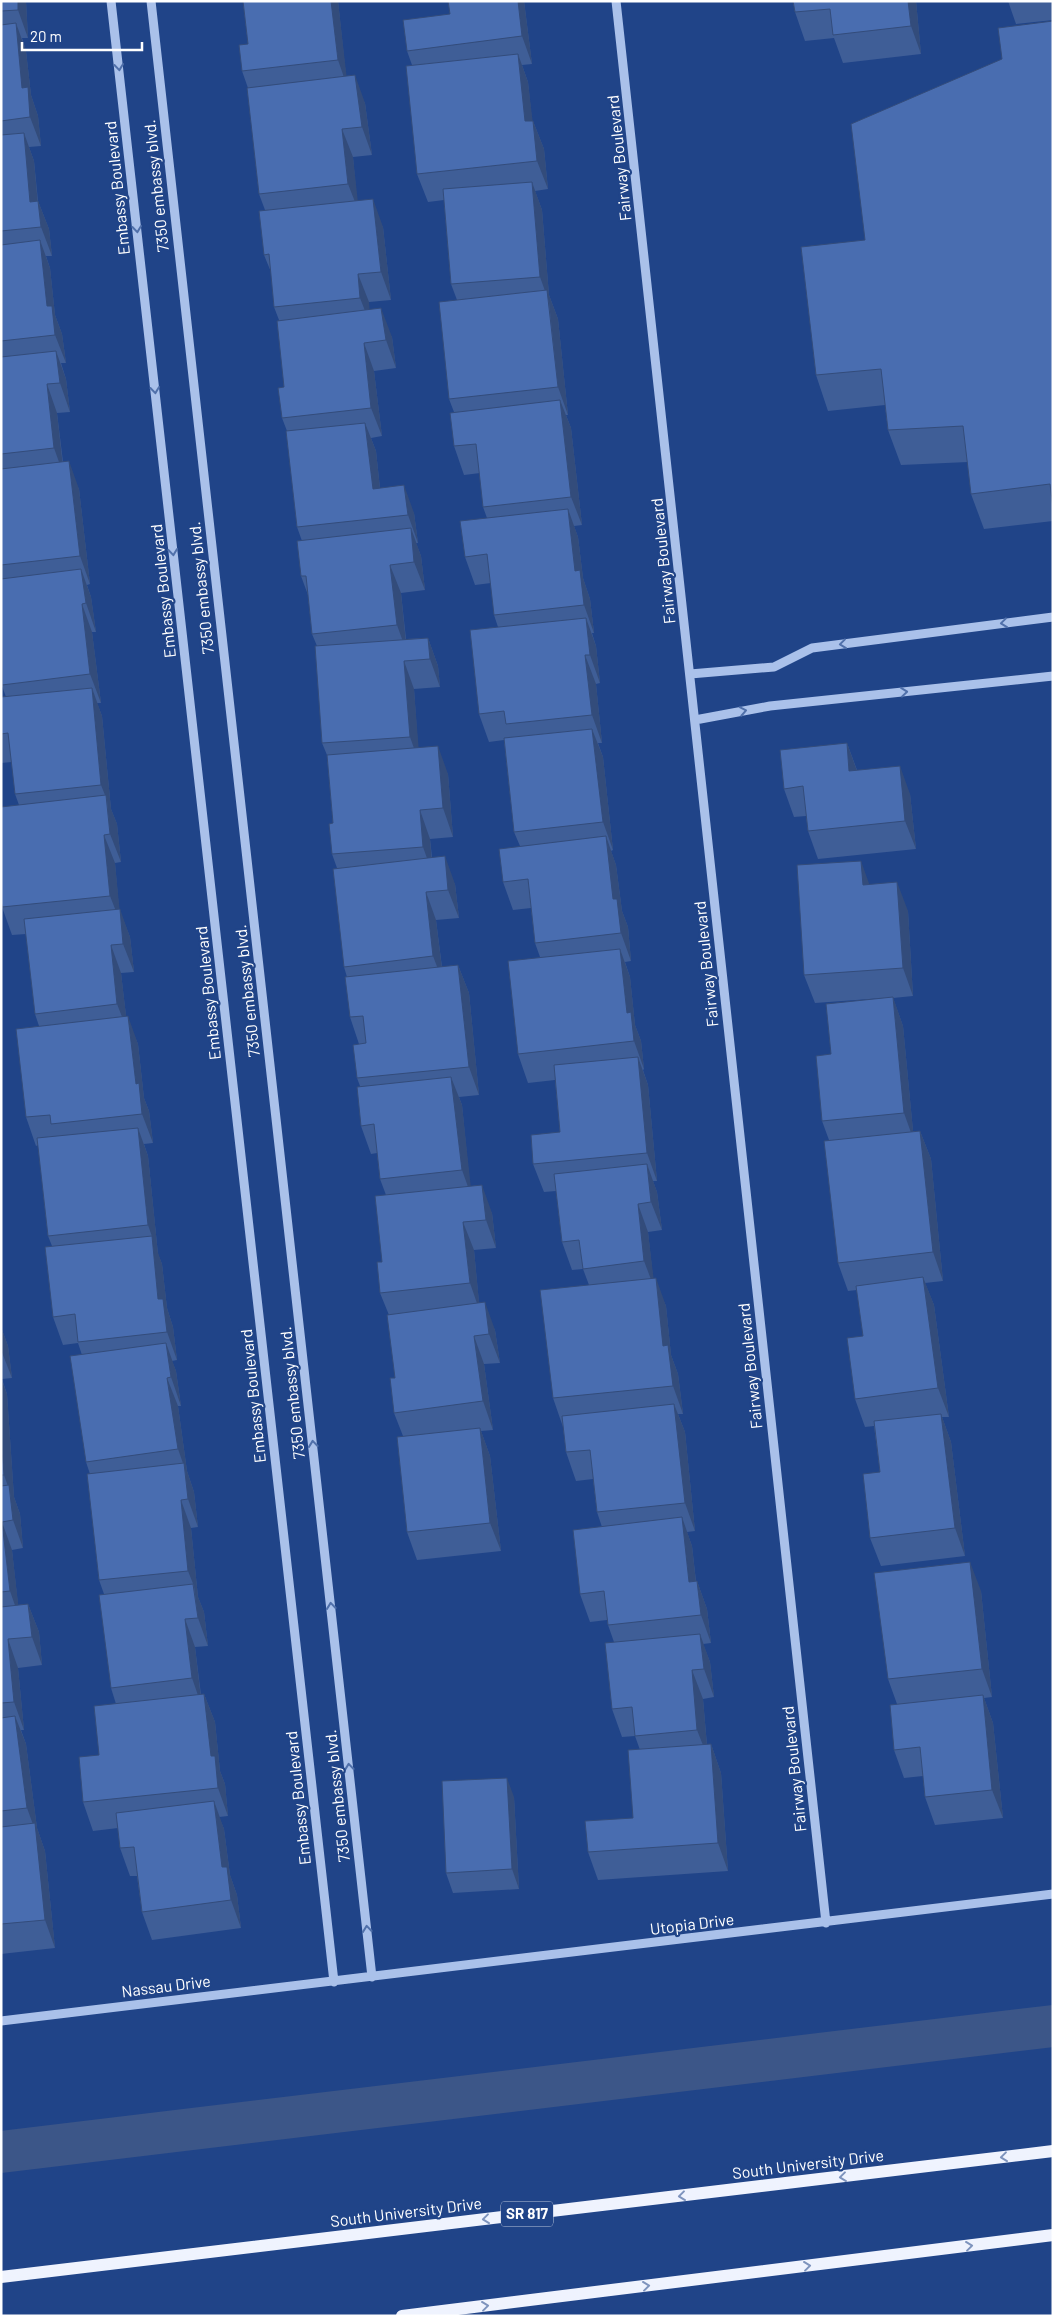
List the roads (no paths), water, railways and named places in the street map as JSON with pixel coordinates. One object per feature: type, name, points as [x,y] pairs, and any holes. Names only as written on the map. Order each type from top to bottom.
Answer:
[{"type":"main road","name":"South University Drive","points":[[1,2277],[1053,2151]]},
{"type":"main road","points":[[402,2316],[1053,2236]]},
{"type":"street","name":"Embassy Boulevard","points":[[111,1],[334,1982]]},
{"type":"street","name":"7350 embassy blvd.","points":[[151,1],[372,1977]]},
{"type":"street","name":"Fairway Boulevard","points":[[616,1],[826,1923]]},
{"type":"street","points":[[690,674],[774,667],[812,648],[1053,617]]},
{"type":"street","points":[[695,720],[770,706],[1053,676]]},
{"type":"street","name":"Utopia Drive","points":[[334,1982],[1053,1894]]},
{"type":"street","name":"Nassau Drive","points":[[1,2021],[334,1982]]},
{"type":"waterway","points":[[1,2152],[1053,2026]]}]
